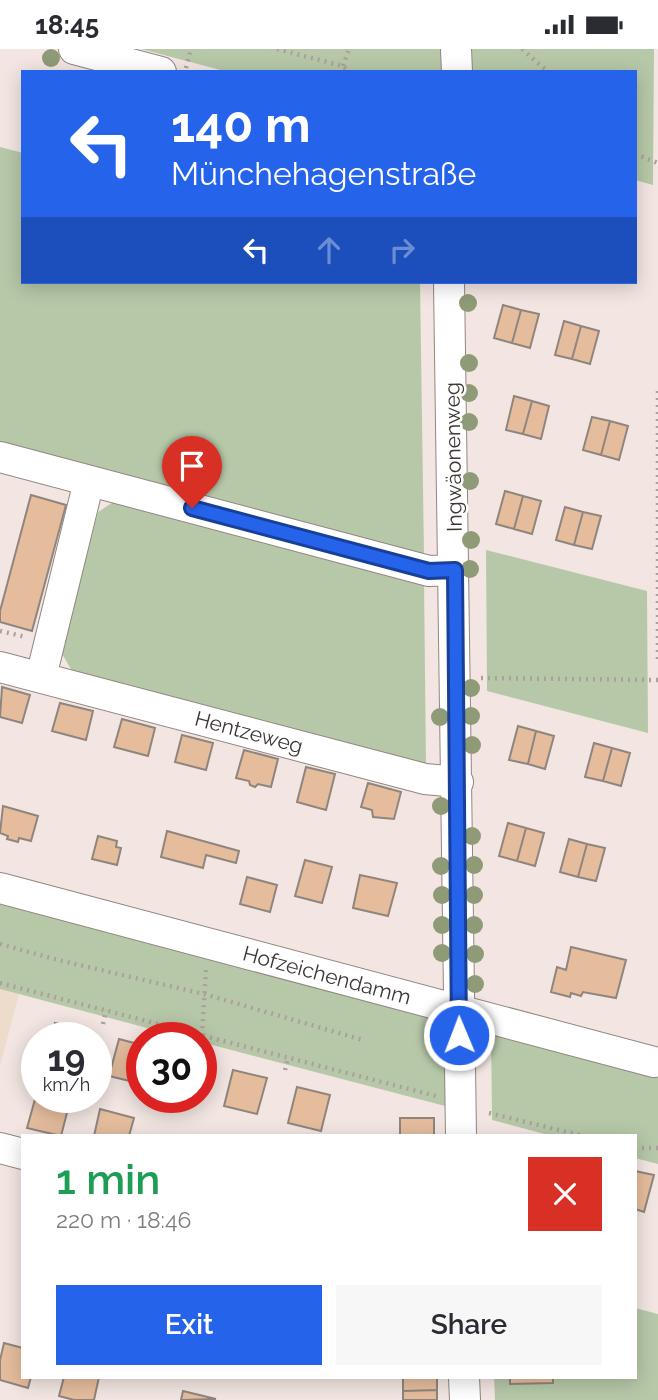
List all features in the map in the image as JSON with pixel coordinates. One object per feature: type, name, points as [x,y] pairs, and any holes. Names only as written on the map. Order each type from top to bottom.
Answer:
[{"type":"street","points":[[74,49],[153,70]]},
{"type":"street","points":[[456,49],[457,70]]},
{"type":"street","name":"Ingwäonenweg","points":[[449,284],[461,1134]]},
{"type":"street","points":[[0,457],[429,571],[455,570]]},
{"type":"street","points":[[41,677],[89,481]]},
{"type":"street","name":"Hentzeweg","points":[[0,667],[425,779],[458,782]]},
{"type":"street","name":"Hofzeichendamm","points":[[0,888],[654,1062]]},
{"type":"street","points":[[0,1148],[21,1153]]},
{"type":"street","points":[[464,1379],[464,1400]]},
{"type":"path","points":[[186,70],[191,49]]},
{"type":"path","points":[[277,49],[343,66],[347,70]]},
{"type":"path","points":[[343,66],[349,49]]},
{"type":"path","points":[[522,49],[546,70]]},
{"type":"path","points":[[637,155],[658,163]]},
{"type":"path","points":[[658,391],[658,664]]},
{"type":"path","points":[[481,678],[658,680]]},
{"type":"path","points":[[0,943],[58,960],[204,994],[363,1040]]},
{"type":"path","points":[[203,1022],[207,943]]},
{"type":"path","points":[[0,983],[152,1022]]},
{"type":"path","points":[[103,1022],[106,1010]]},
{"type":"path","points":[[217,1039],[436,1096]]},
{"type":"path","points":[[285,1070],[288,1057]]},
{"type":"path","points":[[489,1112],[576,1134]]},
{"type":"path","points":[[637,1148],[658,1147]]},
{"type":"shaded area","points":[[0,989],[19,994],[0,1066]]},
{"type":"green space","points":[[141,49],[446,49],[446,70],[220,70]]},
{"type":"green space","points":[[469,49],[654,49],[653,185],[637,181],[637,70],[469,70]]},
{"type":"green space","points":[[0,147],[21,152],[21,284],[420,284],[424,555],[0,443]]},
{"type":"green space","points":[[118,499],[424,579],[426,765],[72,671],[61,652],[98,512]]},
{"type":"green space","points":[[486,550],[647,591],[648,733],[487,691]]},
{"type":"green space","points":[[0,900],[445,1018],[445,1106],[217,1046],[217,1022],[126,1022],[0,989]]},
{"type":"green space","points":[[491,1031],[658,1075],[658,1164],[637,1159],[637,1134],[544,1134],[492,1120]]},
{"type":"green space","points":[[637,1309],[658,1314],[658,1400],[495,1400],[494,1379],[637,1379]]},
{"type":"building","points":[[503,305],[521,310],[512,343],[494,338]]},
{"type":"building","points":[[521,310],[539,314],[530,348],[512,343]]},
{"type":"building","points":[[564,321],[581,326],[572,359],[555,355]]},
{"type":"building","points":[[581,326],[599,331],[590,364],[572,359]]},
{"type":"building","points":[[514,396],[532,401],[523,434],[506,430]]},
{"type":"building","points":[[532,401],[549,406],[541,439],[523,434]]},
{"type":"building","points":[[592,417],[610,421],[601,455],[583,450]]},
{"type":"building","points":[[610,421],[628,426],[619,460],[601,455]]},
{"type":"building","points":[[505,491],[523,496],[514,529],[496,524]]},
{"type":"building","points":[[31,495],[66,505],[32,631],[0,622],[0,611]]},
{"type":"building","points":[[523,496],[541,501],[532,534],[514,529]]},
{"type":"building","points":[[565,507],[583,512],[574,545],[556,540]]},
{"type":"building","points":[[583,512],[601,516],[592,549],[574,545]]},
{"type":"building","points":[[2,687],[30,695],[22,723],[0,717]]},
{"type":"building","points":[[60,703],[93,711],[86,740],[52,731]]},
{"type":"building","points":[[122,719],[155,728],[148,756],[114,747]]},
{"type":"building","points":[[518,726],[536,731],[528,764],[509,760]]},
{"type":"building","points":[[536,731],[554,736],[545,769],[528,764]]},
{"type":"building","points":[[182,735],[213,743],[206,770],[175,762]]},
{"type":"building","points":[[594,743],[612,748],[603,781],[585,777]]},
{"type":"building","points":[[612,748],[630,753],[621,786],[603,781]]},
{"type":"building","points":[[244,750],[278,759],[271,787],[258,784],[255,787],[250,785],[249,781],[236,778]]},
{"type":"building","points":[[306,767],[335,774],[326,810],[297,802]]},
{"type":"building","points":[[368,783],[401,792],[394,819],[373,817],[372,810],[361,807]]},
{"type":"building","points":[[3,806],[38,816],[31,841],[19,838],[18,842],[7,839],[8,836],[0,833]]},
{"type":"building","points":[[508,823],[526,828],[517,861],[499,856]]},
{"type":"building","points":[[526,828],[544,833],[535,866],[517,861]]},
{"type":"building","points":[[167,831],[239,851],[236,863],[206,855],[203,868],[161,857]]},
{"type":"building","points":[[98,836],[117,841],[116,847],[121,848],[117,865],[92,859]]},
{"type":"building","points":[[569,839],[587,844],[578,877],[560,872]]},
{"type":"building","points":[[587,844],[605,848],[596,881],[578,877]]},
{"type":"building","points":[[305,860],[332,867],[322,903],[295,896]]},
{"type":"building","points":[[360,875],[397,883],[388,916],[353,908]]},
{"type":"building","points":[[247,877],[277,885],[270,912],[240,904]]},
{"type":"building","points":[[571,947],[626,960],[616,998],[583,992],[581,996],[571,993],[570,997],[551,992],[557,967],[566,970]]},
{"type":"building","points":[[119,1039],[126,1041],[126,1080],[112,1077],[112,1065]]},
{"type":"building","points":[[233,1070],[267,1078],[257,1114],[224,1106]]},
{"type":"building","points":[[297,1087],[330,1095],[321,1131],[288,1123]]},
{"type":"building","points":[[112,1112],[134,1118],[130,1134],[94,1134],[99,1113]]},
{"type":"building","points":[[31,1113],[67,1113],[62,1134],[27,1128]]},
{"type":"building","points":[[400,1118],[434,1118],[434,1134],[400,1134]]},
{"type":"building","points":[[637,1171],[654,1175],[644,1212],[637,1210]]},
{"type":"building","points":[[4,1343],[21,1347],[21,1379],[30,1379],[28,1388],[0,1380],[0,1360]]},
{"type":"building","points":[[63,1379],[99,1379],[94,1400],[74,1400],[59,1396]]},
{"type":"building","points":[[403,1379],[437,1379],[437,1390],[403,1391]]},
{"type":"building","points":[[510,1379],[553,1379],[553,1383],[510,1384]]},
{"type":"building","points":[[437,1390],[437,1400],[403,1400],[403,1391]]},
{"type":"building","points":[[183,1391],[216,1399],[181,1400]]},
{"type":"route","points":[[192,508],[429,571],[455,570],[459,1035]]}]
